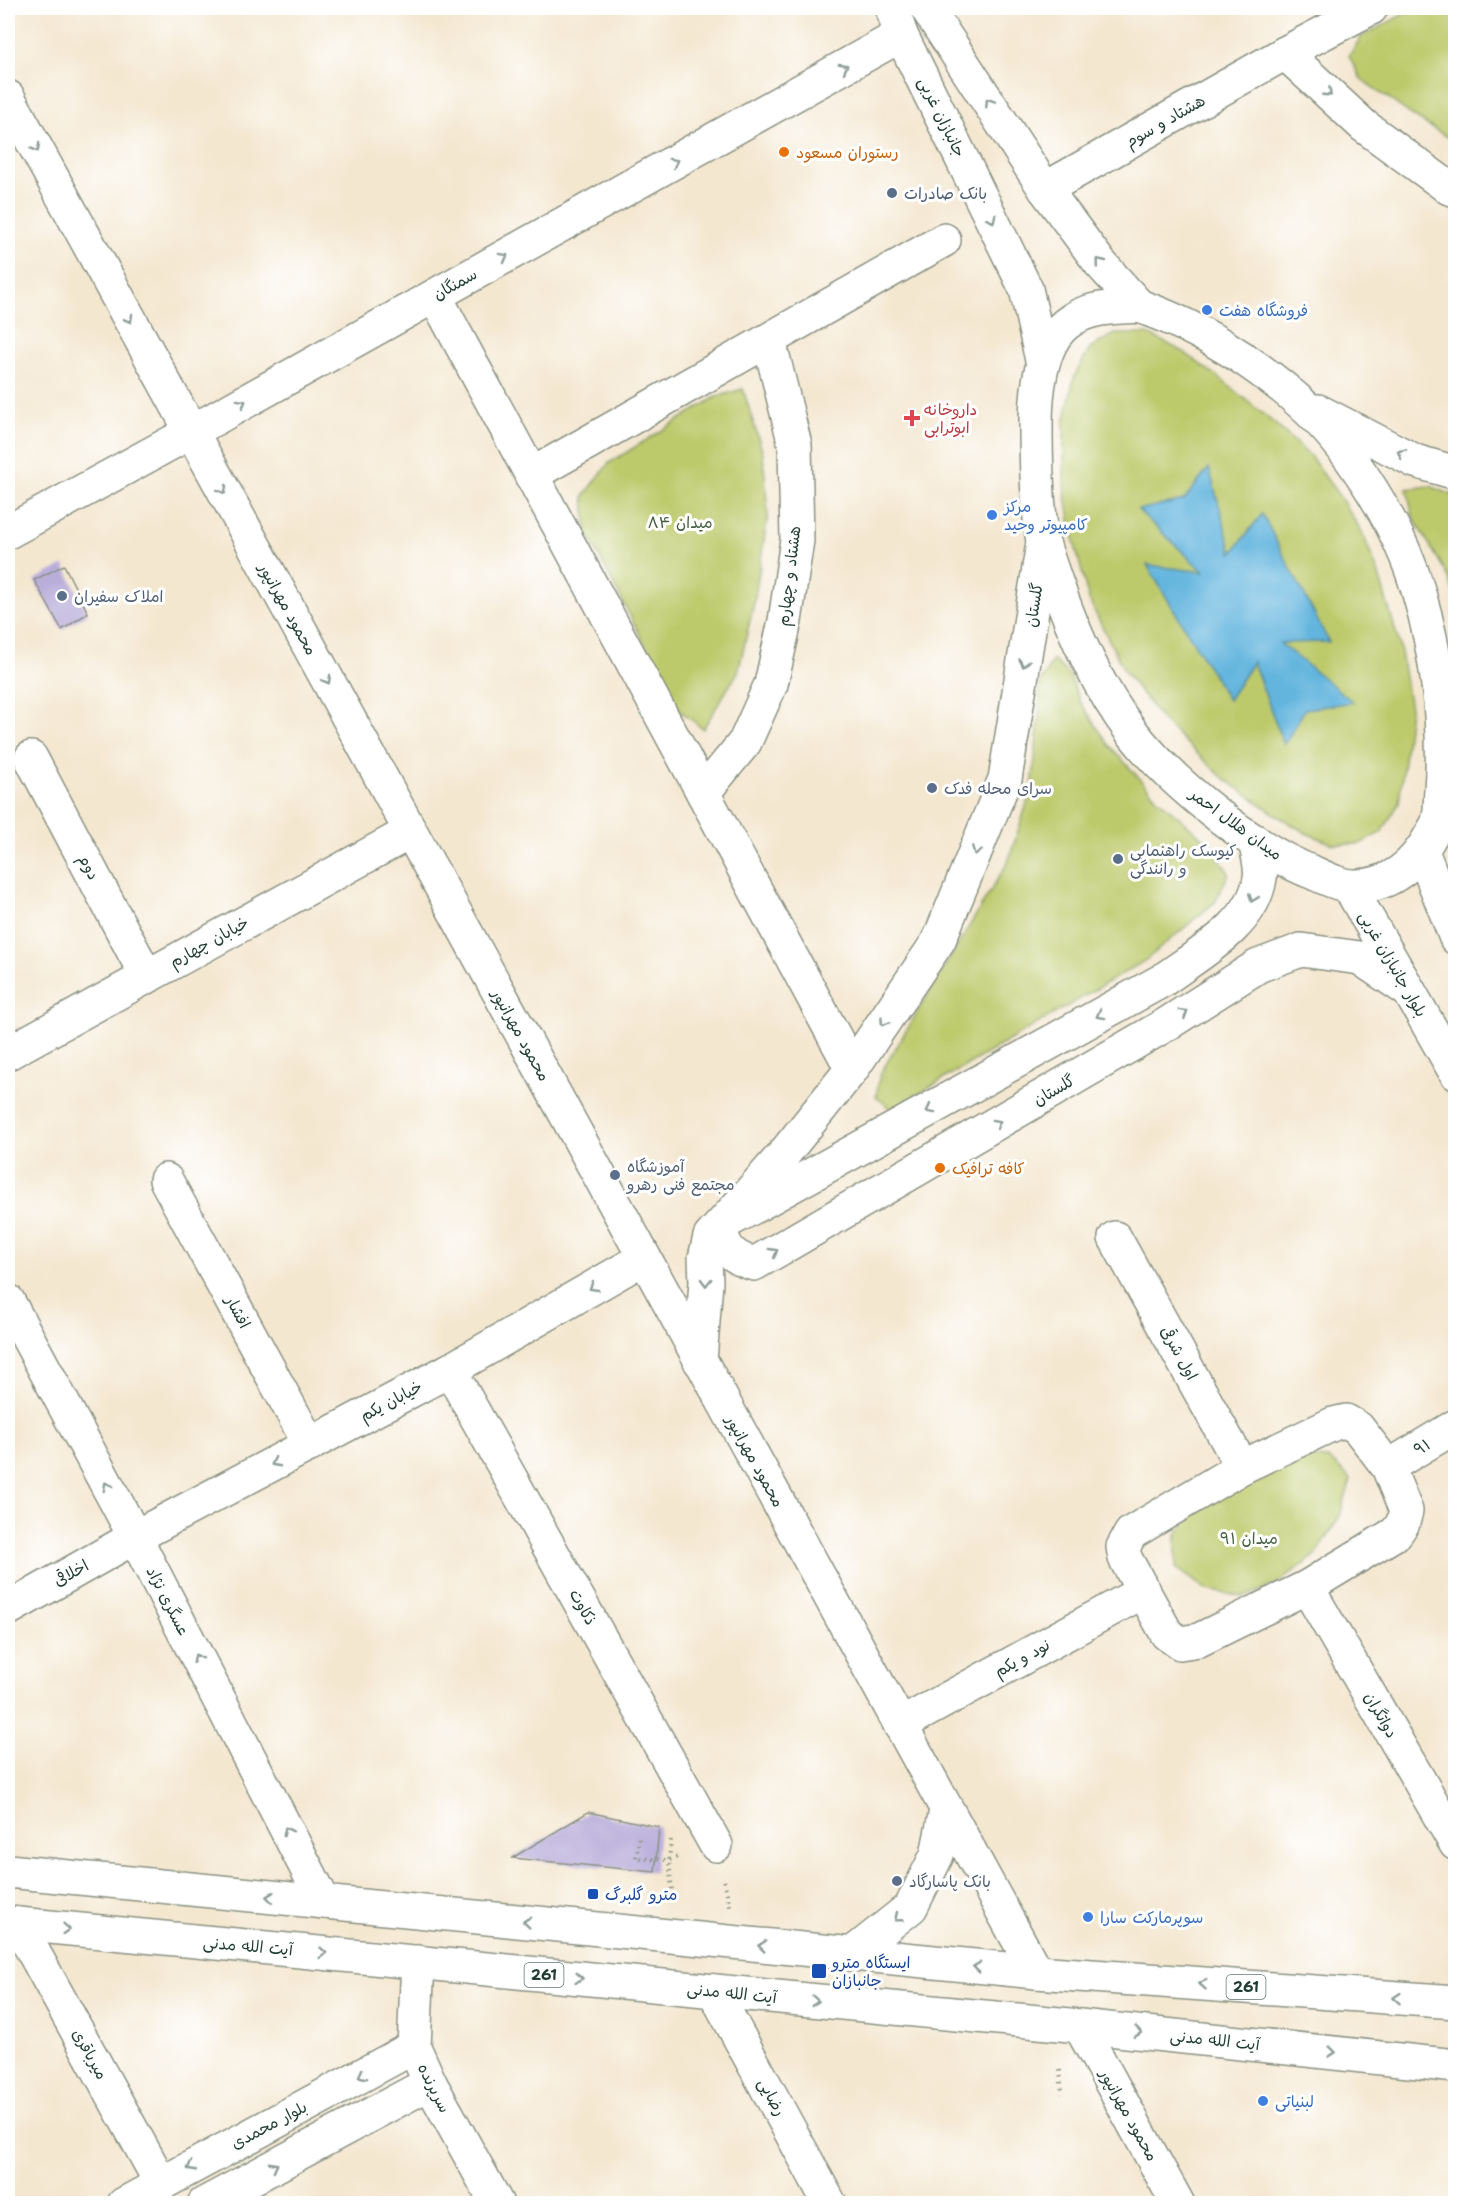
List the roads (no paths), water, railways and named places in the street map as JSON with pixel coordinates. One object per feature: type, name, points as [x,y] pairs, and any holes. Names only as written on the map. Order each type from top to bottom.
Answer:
[{"type":"street","name":"هشتاد و سوم","points":[[1046,189],[1285,53],[1371,8]]},
{"type":"street","points":[[933,9],[1046,189],[1101,263],[1139,306]]},
{"type":"street","name":"سمنگان","points":[[8,532],[435,296],[897,21]]},
{"type":"street","name":"جانبازان غربی","points":[[897,21],[1026,289],[1042,360]]},
{"type":"street","points":[[1285,53],[1364,126],[1449,188],[1455,190]]},
{"type":"street","name":"محمود مهرانپور","points":[[8,97],[1036,1972],[1080,2026],[1179,2204]]},
{"type":"street","points":[[531,475],[944,240]]},
{"type":"street","points":[[435,296],[852,1069]]},
{"type":"street","name":"میدان هلال احمر","points":[[1139,306],[1174,318],[1233,352],[1302,403],[1350,457],[1392,525],[1417,589],[1430,642],[1441,711],[1442,777],[1447,817],[1422,851],[1403,871],[1380,882],[1349,886],[1284,861],[1176,780],[1131,732],[1093,671],[1064,607],[1044,543],[1036,462],[1036,417],[1042,360],[1063,326],[1089,310],[1139,306]]},
{"type":"street","name":"هشتاد و چهارم","points":[[703,793],[745,742],[771,684],[785,621],[797,540],[795,445],[769,340]]},
{"type":"street","points":[[1302,403],[1415,461],[1455,473]]},
{"type":"street","name":"گلستان","points":[[700,1361],[706,1282],[705,1258],[710,1238],[784,1154],[852,1069],[939,940],[1005,779],[1044,543]]},
{"type":"street","name":"دوم","points":[[31,758],[147,977]]},
{"type":"street","name":"خیابان چهارم","points":[[8,1053],[410,832]]},
{"type":"street","name":"گلستان","points":[[722,1226],[1163,980],[1221,938],[1248,910],[1260,878],[1255,841]]},
{"type":"street","points":[[1422,851],[1455,939]]},
{"type":"street","name":"بلوار جانبازان غربی","points":[[1349,886],[1455,1073]]},
{"type":"street","name":"گلستان","points":[[722,1226],[726,1248],[738,1259],[754,1264],[1167,1024],[1258,966],[1301,950],[1360,958],[1409,992]]},
{"type":"street","name":"افشار","points":[[166,1179],[310,1445]]},
{"type":"street","name":"اول شرقی","points":[[1115,1238],[1242,1467]]},
{"type":"street","name":"خیابان یکم","points":[[135,1537],[450,1370],[644,1258]]},
{"type":"street","name":"عسگری نژاد","points":[[8,1301],[135,1537],[324,1902]]},
{"type":"street","name":"ذکاوت","points":[[450,1370],[716,1845]]},
{"type":"street","points":[[1346,1421],[1358,1428],[1388,1467],[1406,1511],[1403,1523],[1396,1533],[1307,1587],[1199,1640],[1180,1643],[1167,1634],[1125,1558],[1123,1547],[1131,1533],[1242,1467],[1333,1424],[1346,1421]]},
{"type":"street","name":"۹۱","points":[[1388,1467],[1455,1426]]},
{"type":"street","name":"اخلاقی","points":[[8,1609],[135,1537]]},
{"type":"street","name":"دواتگران","points":[[1307,1587],[1455,1844]]},
{"type":"street","name":"نود و یکم","points":[[900,1725],[1144,1591]]},
{"type":"street","points":[[852,1954],[911,1907],[937,1855],[946,1810]]},
{"type":"street","name":"261","points":[[8,1871],[1036,1972],[1455,2002]]},
{"type":"street","name":"آیت الله مدنی","points":[[13,1924],[1080,2026],[1455,2066]]},
{"type":"street","name":"میرباقری","points":[[13,1924],[161,2183]]},
{"type":"street","name":"سرپرنده","points":[[418,1962],[414,2047],[430,2083],[496,2204]]},
{"type":"street","name":"رضایی","points":[[714,1991],[830,2204]]},
{"type":"street","name":"بلوار محمدی","points":[[124,2204],[414,2047]]},
{"type":"street","points":[[204,2204],[430,2083]]},
{"type":"water","points":[[1209,468],[1232,553],[1262,514],[1329,642],[1280,643],[1353,702],[1305,709],[1284,745],[1253,662],[1228,700],[1147,565],[1204,572],[1138,510],[1184,500]]},
{"type":"place","name":"رستوران مسعود","points":[[784,152]]},
{"type":"place","name":"بانک صادرات","points":[[892,193]]},
{"type":"place","name":"فروشگاه هفت","points":[[1207,310]]},
{"type":"place","name":"داروخانه ابوترابی","points":[[912,418]]},
{"type":"place","name":"مرکز کامپیوتر وحید","points":[[992,515]]},
{"type":"place","name":"املاک سفیران","points":[[62,596]]},
{"type":"place","name":"سرای محله فدک","points":[[932,788]]},
{"type":"place","name":"کیوسک راهنمایی و رانندگی","points":[[1118,859]]},
{"type":"place","name":"کافه ترافیک","points":[[940,1168]]},
{"type":"place","name":"آموزشگاه مجتمع فنی رهرو","points":[[615,1175]]},
{"type":"place","name":"بانک پاسارگاد","points":[[897,1881]]},
{"type":"place","name":"مترو گلبرگ","points":[[593,1894]]},
{"type":"place","name":"سوپرمارکت سارا","points":[[1088,1917]]},
{"type":"place","name":"ایستگاه مترو جانبازان","points":[[819,1971]]},
{"type":"place","name":"لبنیاتی","points":[[1263,2101]]},
{"type":"park label","name":"میدان ۸۴","points":[[680,522]]},
{"type":"park label","name":"میدان ۹۱","points":[[1249,1538]]}]
